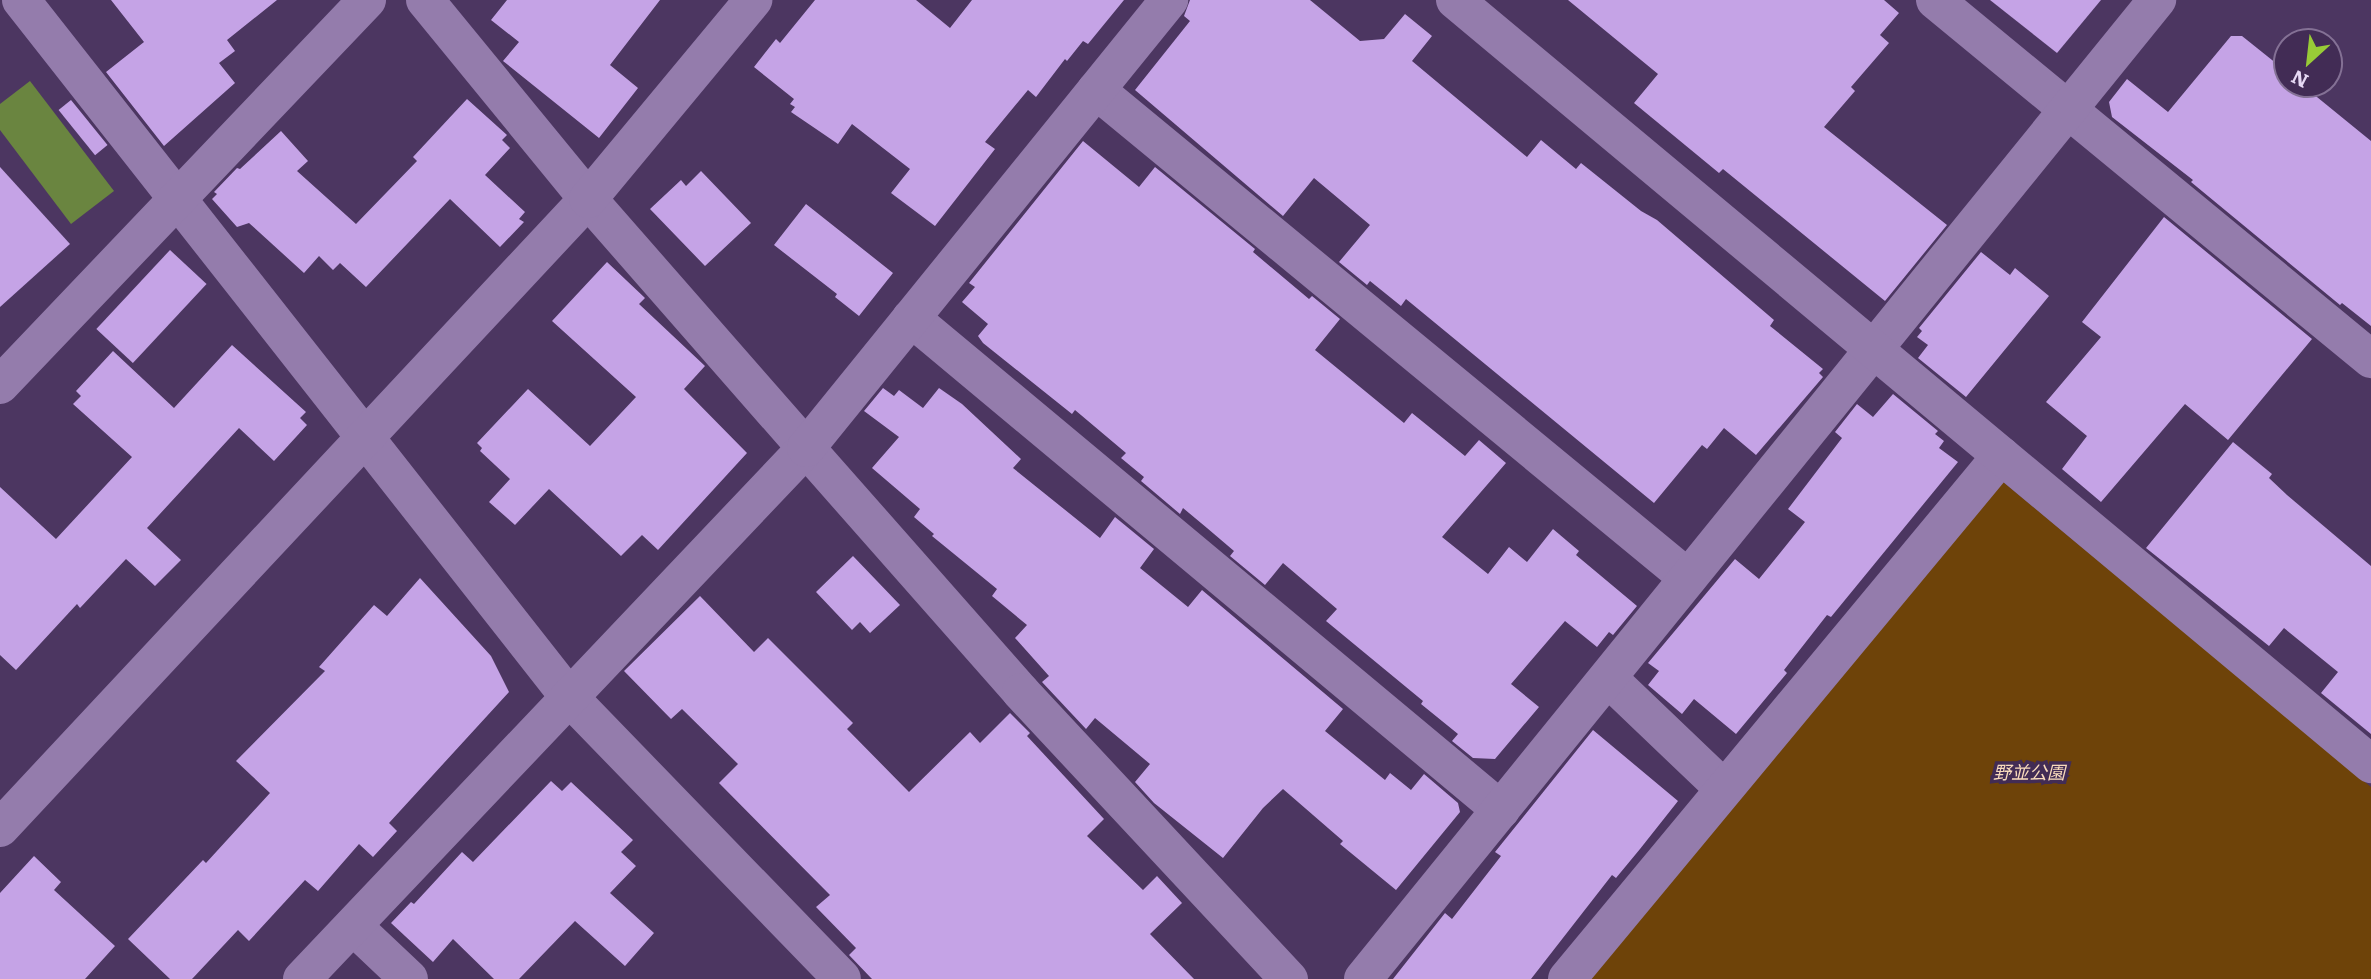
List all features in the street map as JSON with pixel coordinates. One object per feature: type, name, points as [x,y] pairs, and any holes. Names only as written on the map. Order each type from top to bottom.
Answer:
[{"type":"street","points":[[21,0],[569,697],[842,979]]},
{"type":"street","points":[[0,385],[367,0]]},
{"type":"street","points":[[425,0],[588,199],[1021,692],[1289,979]]},
{"type":"street","points":[[0,828],[588,199],[753,0]]},
{"type":"street","points":[[302,979],[806,448],[1169,0]]},
{"type":"street","points":[[1455,0],[2371,764]]},
{"type":"street","points":[[1935,0],[2371,359]]},
{"type":"street","points":[[1363,979],[2157,0]]},
{"type":"street","points":[[1096,90],[1688,578]]},
{"type":"street","points":[[911,318],[1501,810]]},
{"type":"street","points":[[1567,979],[2001,456]]},
{"type":"street","points":[[1608,678],[1723,788]]},
{"type":"street","points":[[353,926],[409,979]]},
{"type":"green space","name":"野並公園","points":[[2001,480],[2371,787],[2371,979],[1590,979]]},
{"type":"shaded area","points":[[30,81],[114,191],[71,224],[0,130],[0,104]]},
{"type":"building","points":[[111,0],[277,0],[227,40],[235,51],[219,63],[235,83],[164,146],[106,72],[144,42]]},
{"type":"building","points":[[507,0],[660,0],[610,65],[638,88],[599,138],[503,61],[519,42],[491,20]]},
{"type":"building","points":[[815,0],[916,0],[950,28],[972,0],[1124,0],[1088,44],[1083,41],[1067,61],[1065,59],[1036,97],[1028,90],[985,142],[995,149],[935,226],[891,193],[910,169],[852,124],[838,144],[791,112],[795,107],[790,104],[794,99],[754,67],[776,39],[780,43]]},
{"type":"building","points":[[1190,0],[1310,0],[1360,41],[1384,39],[1405,14],[1432,36],[1412,61],[1527,157],[1541,140],[1576,169],[1581,163],[1641,211],[1657,220],[1774,320],[1770,326],[1823,369],[1819,373],[1823,377],[1756,455],[1724,428],[1707,449],[1702,445],[1654,503],[1406,299],[1401,306],[1370,281],[1367,285],[1339,262],[1370,225],[1314,178],[1283,216],[1135,90],[1190,21],[1184,16]]},
{"type":"building","points":[[1568,0],[1884,0],[1899,13],[1880,35],[1889,43],[1851,87],[1855,91],[1824,127],[1947,225],[1885,301],[1723,169],[1719,173],[1634,103],[1658,74]]},
{"type":"building","points":[[1990,0],[2101,0],[2057,53]]},
{"type":"building","points":[[2231,36],[2242,36],[2273,61],[2273,98],[2318,98],[2371,141],[2371,326],[2342,303],[2340,305],[2191,182],[2193,180],[2112,117],[2109,102],[2127,79],[2168,112]]},
{"type":"building","points":[[467,99],[507,135],[502,140],[510,148],[485,175],[525,212],[519,219],[524,222],[500,247],[450,199],[366,287],[340,263],[333,270],[319,256],[304,273],[249,223],[237,227],[212,199],[217,194],[214,192],[237,168],[240,169],[281,131],[308,161],[297,171],[356,224],[417,161],[413,157]]},
{"type":"building","points":[[71,100],[108,145],[95,155],[59,110]]},
{"type":"building","points":[[1083,141],[1139,187],[1155,167],[1255,249],[1253,252],[1309,299],[1312,296],[1340,319],[1315,350],[1404,423],[1412,413],[1465,456],[1479,440],[1506,463],[1442,537],[1488,574],[1509,547],[1527,562],[1553,529],[1579,551],[1576,555],[1637,606],[1613,635],[1609,632],[1597,647],[1565,621],[1511,684],[1539,707],[1495,759],[1473,758],[1452,741],[1458,734],[1421,704],[1423,701],[1326,621],[1337,609],[1283,563],[1265,585],[1230,556],[1234,551],[1207,528],[1183,508],[1180,514],[1141,481],[1144,477],[1121,458],[1126,453],[1075,410],[1072,414],[983,343],[978,336],[988,324],[962,302],[975,287],[969,283]]},
{"type":"building","points":[[0,167],[70,244],[0,307]]},
{"type":"building","points":[[701,171],[751,223],[705,266],[650,209],[681,180],[686,186]]},
{"type":"building","points":[[806,204],[893,273],[859,316],[835,297],[837,294],[774,245]]},
{"type":"building","points":[[2164,217],[2312,339],[2228,440],[2185,404],[2101,502],[2062,469],[2087,436],[2046,402],[2101,337],[2082,322]]},
{"type":"building","points":[[170,250],[207,284],[133,363],[96,329]]},
{"type":"building","points":[[1981,252],[2010,275],[2015,268],[2049,296],[1966,397],[1918,358],[1928,345],[1917,337],[1922,331],[1919,328]]},
{"type":"building","points":[[607,262],[645,298],[639,304],[705,366],[684,389],[747,453],[658,550],[642,535],[621,556],[549,489],[515,525],[489,502],[510,479],[480,451],[482,448],[477,443],[528,389],[590,446],[636,397],[552,321]]},
{"type":"building","points":[[232,345],[306,412],[300,418],[307,425],[274,461],[239,428],[147,528],[181,560],[155,586],[126,559],[80,608],[77,604],[16,670],[0,655],[0,487],[56,539],[132,457],[73,404],[81,396],[76,391],[113,351],[174,408]]},
{"type":"building","points":[[883,388],[894,396],[899,390],[923,408],[939,388],[962,404],[1021,459],[1013,468],[1100,538],[1115,517],[1154,549],[1140,568],[1188,607],[1202,590],[1343,709],[1325,731],[1385,780],[1390,773],[1411,790],[1424,774],[1458,803],[1460,812],[1396,890],[1340,844],[1343,841],[1283,789],[1263,808],[1223,858],[1154,803],[1135,782],[1150,764],[1095,718],[1086,729],[1042,682],[1049,676],[1015,638],[1027,625],[992,596],[997,589],[932,536],[934,534],[914,517],[920,509],[872,468],[899,437],[864,411]]},
{"type":"building","points":[[1893,394],[1938,431],[1935,434],[1944,441],[1939,448],[1958,462],[1831,617],[1827,615],[1784,670],[1787,673],[1736,734],[1694,699],[1682,714],[1648,685],[1659,671],[1648,663],[1735,559],[1759,579],[1805,522],[1788,509],[1842,438],[1835,432],[1857,404],[1873,417]]},
{"type":"building","points":[[2233,442],[2272,474],[2269,478],[2287,495],[2371,566],[2371,734],[2321,693],[2338,672],[2284,628],[2269,646],[2146,548]]},
{"type":"building","points":[[853,556],[900,605],[870,633],[860,622],[852,630],[816,592]]},
{"type":"building","points":[[420,578],[491,656],[509,692],[389,823],[397,831],[373,857],[359,844],[318,891],[305,880],[249,941],[238,930],[192,979],[170,979],[128,939],[203,860],[206,863],[270,793],[236,761],[325,671],[319,667],[374,605],[387,616]]},
{"type":"building","points":[[700,596],[754,652],[768,638],[853,723],[847,729],[909,792],[970,732],[980,743],[1010,713],[1030,733],[1027,736],[1104,819],[1087,836],[1143,890],[1157,876],[1182,903],[1150,934],[1194,979],[872,979],[849,955],[856,948],[816,907],[830,895],[719,783],[738,764],[682,709],[671,719],[624,671]]},
{"type":"building","points":[[1593,730],[1678,801],[1640,849],[1616,878],[1612,875],[1531,979],[1393,979],[1445,913],[1452,919],[1501,856],[1495,852]]},
{"type":"building","points":[[551,781],[562,791],[571,782],[633,840],[621,852],[636,866],[610,893],[654,933],[625,966],[575,921],[519,979],[494,979],[453,939],[433,962],[391,923],[411,902],[414,904],[462,852],[473,862]]},
{"type":"building","points":[[34,856],[61,882],[54,890],[115,946],[85,979],[0,979],[0,893]]}]
